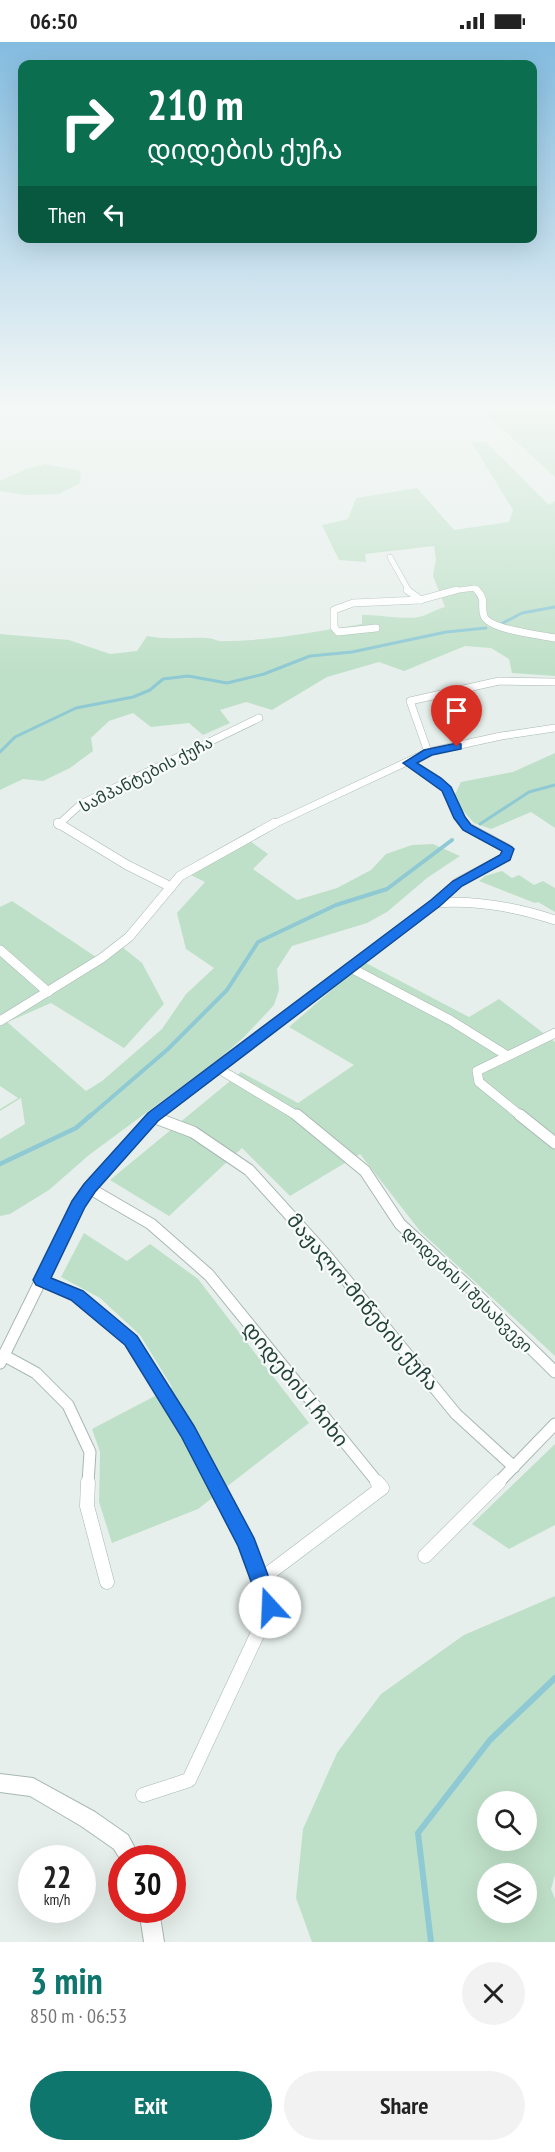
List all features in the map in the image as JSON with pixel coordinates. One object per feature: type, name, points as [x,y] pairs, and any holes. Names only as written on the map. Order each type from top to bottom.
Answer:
[{"type":"street","points":[[390,557],[408,591],[421,600]]},
{"type":"street","points":[[376,628],[338,632],[334,627],[334,610],[340,605],[421,600],[459,587],[475,588],[483,597],[484,617],[488,622],[497,627],[555,638]]},
{"type":"street","points":[[428,752],[410,701],[499,681],[555,682]]},
{"type":"street","name":"სამპანტების ქუჩა","points":[[171,887],[127,865],[57,824],[81,804],[259,718]]},
{"type":"street","points":[[0,1021],[48,992],[129,937],[180,876],[287,816],[409,763],[428,752],[501,736],[555,728]]},
{"type":"street","points":[[107,1582],[87,1506],[90,1452],[68,1405],[36,1374],[2,1359],[78,1205],[89,1188],[153,1117],[435,903],[457,883],[506,857],[508,849],[467,827],[460,818],[447,789],[409,763]]},
{"type":"street","points":[[435,903],[458,900],[482,903],[554,919]]},
{"type":"street","points":[[0,950],[48,992]]},
{"type":"street","points":[[349,967],[450,1020],[506,1055]]},
{"type":"street","points":[[555,1033],[477,1071],[479,1082],[555,1143]]},
{"type":"street","name":"დიდების II შესახვევი","points":[[219,1069],[294,1113],[365,1171],[400,1224],[472,1290],[555,1372]]},
{"type":"street","name":"მაჟალო-მიწების ქუჩა","points":[[153,1117],[193,1132],[249,1170],[324,1254],[456,1414],[514,1467]]},
{"type":"street","name":"დიდების I ჩიხი","points":[[89,1188],[151,1224],[209,1275],[382,1488],[260,1580]]},
{"type":"street","points":[[41,1280],[77,1295],[131,1341],[187,1431],[247,1544],[270,1607],[189,1780],[143,1795]]},
{"type":"street","points":[[424,1556],[555,1424]]},
{"type":"street","points":[[0,1783],[33,1787],[88,1819],[123,1845]]},
{"type":"street","points":[[151,1923],[154,1942]]},
{"type":"green space","points":[[17,494],[60,494],[59,494]]},
{"type":"green space","points":[[382,494],[422,494],[454,530],[509,522],[513,510],[503,494],[538,494],[549,505],[555,501],[555,676],[512,673],[509,659],[491,648],[465,646],[404,671],[379,662],[327,677],[272,710],[246,702],[220,710],[230,723],[203,735],[189,723],[151,727],[133,713],[109,721],[91,738],[93,751],[70,768],[43,781],[23,779],[0,790],[0,634],[69,640],[110,654],[137,651],[147,636],[207,638],[222,641],[259,639],[362,624],[362,615],[419,617],[445,607],[433,576],[436,559],[434,546],[365,554],[366,562],[339,560],[322,525],[348,519],[356,498]]},
{"type":"green space","points":[[555,753],[555,828],[531,812],[491,829],[474,823],[453,799],[461,782],[513,772]]},
{"type":"green space","points":[[243,836],[268,854],[253,869],[297,900],[337,888],[371,870],[386,854],[412,845],[433,844],[460,856],[427,878],[387,912],[367,923],[292,946],[277,969],[279,990],[274,1005],[244,1037],[220,1058],[89,1155],[49,1190],[10,1214],[0,1216],[0,1139],[25,1124],[21,1098],[0,1111],[18,1098],[0,1086],[0,1024],[6,1021],[86,1091],[102,1081],[162,1029],[186,994],[214,968],[186,949],[177,913],[205,882],[185,872]]},
{"type":"green space","points":[[502,871],[512,878],[519,875],[534,885],[543,881],[555,888],[555,912],[538,902],[535,903],[479,881],[485,876]]},
{"type":"green space","points":[[12,901],[96,957],[116,942],[142,963],[164,1004],[124,1048],[51,1003],[10,1021],[0,1014],[0,907]]},
{"type":"green space","points":[[364,962],[469,1017],[499,999],[555,1042],[555,1356],[420,1231],[360,1154],[290,1196],[242,1148],[169,1216],[110,1180],[241,1072],[298,1103],[354,1065],[289,1027]]},
{"type":"green space","points":[[84,1233],[127,1261],[150,1244],[198,1279],[309,1423],[198,1509],[112,1543],[99,1502],[100,1452],[92,1429],[172,1387],[140,1335],[100,1298],[61,1277]]},
{"type":"green space","points":[[555,1444],[555,1525],[509,1549],[472,1524]]},
{"type":"green space","points":[[555,1596],[555,1875],[551,1889],[555,1899],[555,1942],[312,1942],[296,1898],[303,1829],[337,1753],[381,1694],[464,1635]]},
{"type":"waterway","points":[[501,624],[522,613],[555,607]]},
{"type":"waterway","points":[[0,752],[15,737],[76,708],[133,697],[150,690],[163,679],[188,676],[227,683],[264,674],[310,656],[352,652],[446,632],[486,628]]},
{"type":"waterway","points":[[480,824],[529,792],[555,785]]},
{"type":"waterway","points":[[89,1117],[168,1049],[227,990],[258,942],[336,905],[387,889],[452,840]]},
{"type":"waterway","points":[[0,1164],[76,1128],[91,1115]]},
{"type":"waterway","points":[[431,1942],[418,1833],[490,1740],[555,1678]]},
{"type":"route","points":[[270,1607],[247,1544],[187,1431],[131,1341],[77,1295],[41,1280],[78,1205],[89,1188],[153,1117],[335,980],[435,903],[457,883],[506,857],[508,849],[467,827],[460,818],[447,789],[409,763],[428,752],[457,747]]}]
